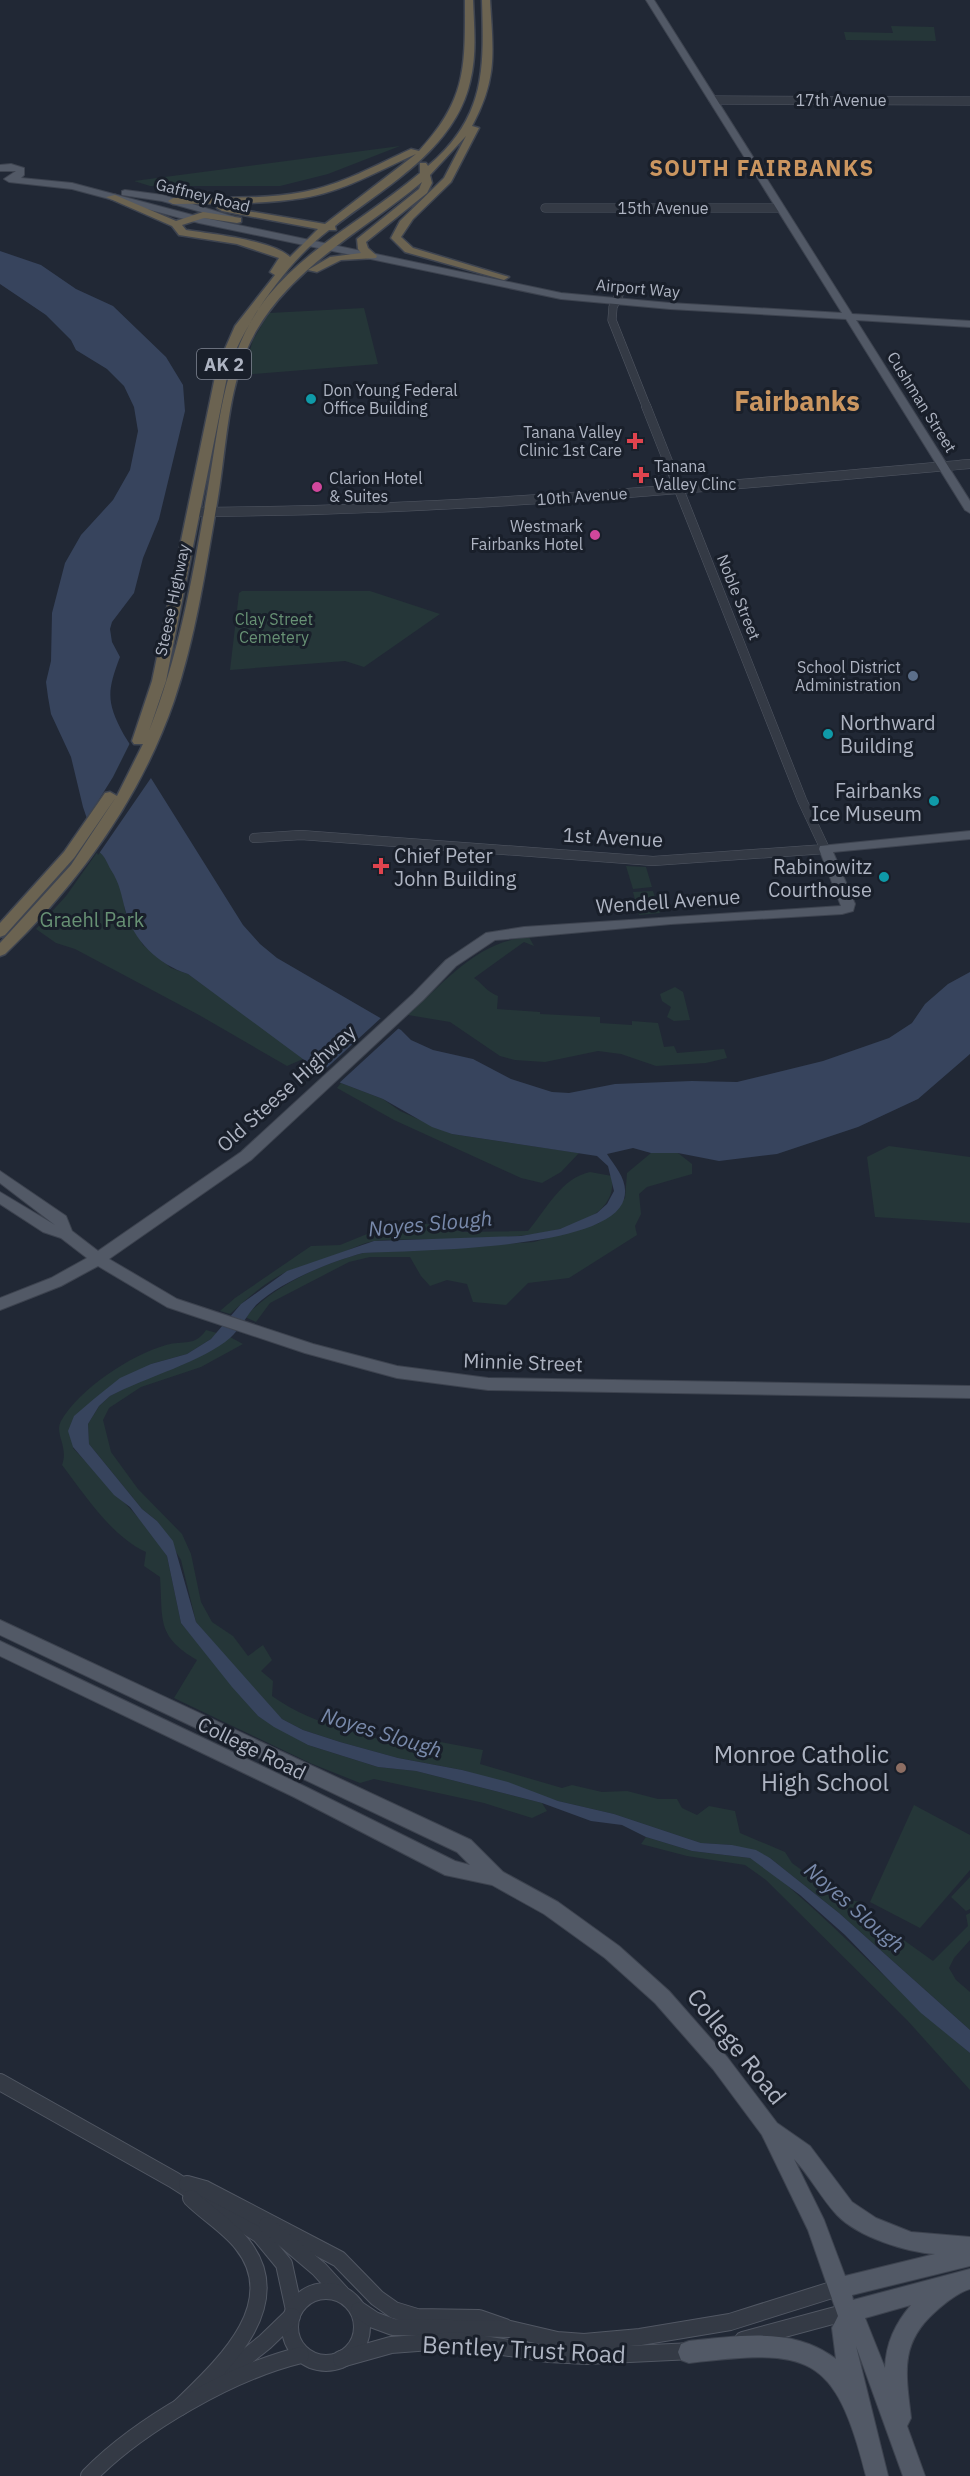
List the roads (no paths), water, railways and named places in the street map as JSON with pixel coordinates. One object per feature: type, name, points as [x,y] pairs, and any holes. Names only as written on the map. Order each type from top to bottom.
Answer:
[{"type":"highway","name":"AK 2","points":[[312,239],[389,182],[429,146],[456,110],[467,74],[469,0]]},
{"type":"highway","name":"AK 2","points":[[331,244],[424,174],[455,141],[473,116],[486,81],[486,0]]},
{"type":"highway","points":[[173,201],[283,198],[324,190],[406,156],[424,144],[437,130],[459,92],[469,44]]},
{"type":"highway","points":[[486,81],[484,99],[457,164],[433,198],[399,226],[396,238],[410,250],[504,277]]},
{"type":"highway","points":[[372,256],[361,247],[361,241],[423,191],[427,183],[424,174],[425,159],[448,131],[456,110]]},
{"type":"highway","points":[[350,181],[374,179],[389,182],[395,190],[392,199]]},
{"type":"highway","points":[[111,197],[166,208],[241,210],[326,228],[351,229]]},
{"type":"highway","points":[[111,197],[176,224],[183,233],[262,247],[285,257],[281,266],[255,296],[242,321]]},
{"type":"highway","points":[[176,224],[203,215],[241,220]]},
{"type":"highway","name":"Steese Highway","points":[[146,739],[223,367],[242,321],[312,239]]},
{"type":"highway","name":"Steese Highway","points":[[0,932],[72,862],[108,821],[177,667],[210,512],[232,382],[241,352],[258,319],[289,280],[331,244]]},
{"type":"highway","points":[[258,319],[290,288],[324,262],[339,257],[372,256]]},
{"type":"highway","name":"Steese Highway","points":[[0,951],[56,893],[72,862]]},
{"type":"main road","name":"Cushman Street","points":[[650,0],[970,510]]},
{"type":"main road","name":"Gaffney Road","points":[[1,167],[15,167],[50,182]]},
{"type":"main road","points":[[5,179],[17,177],[21,171]]},
{"type":"main road","name":"Gaffney Road","points":[[5,179],[50,182],[173,201],[312,239]]},
{"type":"main road","name":"Gaffney Road","points":[[84,189],[189,218],[312,239]]},
{"type":"main road","name":"Airport Way","points":[[312,239],[372,256],[540,292],[970,324]]},
{"type":"main road","name":"Airport Way","points":[[331,244],[361,247],[617,299]]},
{"type":"main road","name":"Airport Way","points":[[848,315],[970,317]]},
{"type":"main road","name":"1st Avenue","points":[[825,849],[970,835]]},
{"type":"main road","name":"Noble Street","points":[[825,849],[848,908]]},
{"type":"main road","points":[[806,912],[832,900],[840,886]]},
{"type":"main road","name":"Wendell Avenue","points":[[490,936],[524,931],[848,908]]},
{"type":"main road","name":"Old Steese Highway","points":[[0,1304],[56,1282],[98,1259],[246,1156],[418,997],[463,952],[490,936]]},
{"type":"main road","points":[[0,1176],[61,1220],[66,1234]]},
{"type":"main road","points":[[0,1197],[48,1228],[66,1234]]},
{"type":"main road","name":"Minnie Street","points":[[66,1234],[98,1259],[158,1296],[205,1315],[344,1359],[398,1372],[488,1384],[970,1392]]},
{"type":"main road","name":"College Road","points":[[0,1628],[464,1846],[496,1878],[568,1920],[612,1952],[662,1997],[720,2062],[769,2128],[817,2227],[848,2315],[860,2328],[914,2476]]},
{"type":"main road","name":"College Road","points":[[0,1648],[279,1781],[452,1869],[496,1878]]},
{"type":"main road","points":[[769,2128],[803,2153],[845,2209],[869,2225],[912,2242],[970,2247]]},
{"type":"main road","points":[[838,2288],[970,2256]]},
{"type":"main road","points":[[848,2315],[962,2282]]},
{"type":"main road","points":[[903,2445],[895,2374],[898,2343],[904,2328],[920,2310],[962,2282]]},
{"type":"main road","name":"College Road","points":[[848,2315],[843,2328],[844,2334],[863,2425],[877,2476]]},
{"type":"main road","points":[[689,2352],[765,2346],[806,2354],[828,2366],[835,2374],[863,2425]]},
{"type":"street","name":"17th Avenue","points":[[713,100],[970,101]]},
{"type":"street","name":"15th Avenue","points":[[545,208],[780,208]]},
{"type":"street","name":"Noble Street","points":[[617,299],[612,320],[681,489],[802,800],[825,849]]},
{"type":"street","name":"10th Avenue","points":[[194,512],[362,512],[681,489],[970,464]]},
{"type":"street","name":"1st Avenue","points":[[254,838],[301,835],[653,861],[825,849]]},
{"type":"street","name":"Bentley Trust Road","points":[[0,2082],[174,2180],[249,2228],[271,2246],[284,2264],[293,2313]]},
{"type":"street","name":"Bentley Trust Road","points":[[174,2180],[205,2189],[263,2220],[288,2230],[339,2259],[352,2270],[373,2297],[390,2308],[407,2315],[464,2315],[491,2320],[510,2329]]},
{"type":"street","points":[[174,2180],[196,2204],[241,2243],[253,2263],[257,2278],[254,2319],[249,2332],[229,2359],[180,2407]]},
{"type":"street","name":"Bentley Trust Road","points":[[263,2220],[270,2229],[319,2269],[341,2293]]},
{"type":"street","name":"Bentley Trust Road","points":[[359,2310],[374,2320],[402,2328],[510,2329],[566,2341],[620,2340],[730,2322],[838,2288]]},
{"type":"street","points":[[89,2476],[113,2450],[180,2407],[265,2342],[303,2300],[315,2293],[328,2290],[341,2293],[352,2300],[359,2310],[362,2324],[360,2338],[353,2350],[341,2359],[320,2363],[301,2355],[272,2361],[180,2407]]},
{"type":"street","points":[[293,2313],[290,2337],[301,2355]]},
{"type":"street","name":"Bentley Trust Road","points":[[341,2359],[391,2345],[457,2340],[549,2355],[689,2352],[848,2315]]},
{"type":"water","points":[[0,251],[41,265],[76,289],[113,306],[166,357],[183,385],[185,411],[159,519],[143,558],[134,593],[112,622],[110,629],[112,642],[120,657],[111,688],[111,705],[124,735],[243,925],[277,958],[401,1030],[411,1040],[433,1050],[473,1059],[511,1079],[552,1092],[569,1093],[615,1084],[737,1082],[823,1061],[889,1038],[912,1023],[925,1004],[948,984],[970,972],[970,1054],[918,1099],[858,1127],[777,1154],[719,1161],[678,1153],[651,1153],[633,1148],[607,1154],[621,1175],[625,1186],[624,1199],[611,1216],[584,1229],[548,1238],[463,1248],[363,1253],[337,1261],[292,1281],[266,1296],[256,1305],[234,1334],[219,1346],[190,1362],[110,1396],[99,1406],[88,1424],[89,1444],[142,1509],[157,1521],[173,1541],[196,1622],[282,1719],[303,1730],[340,1742],[398,1758],[462,1770],[508,1782],[558,1801],[614,1814],[701,1843],[732,1845],[756,1850],[770,1858],[839,1913],[970,2030],[970,2053],[921,2013],[845,1935],[800,1895],[750,1858],[692,1851],[646,1837],[622,1825],[591,1821],[542,1803],[416,1771],[378,1767],[308,1745],[274,1727],[258,1716],[232,1687],[181,1623],[167,1556],[130,1507],[114,1495],[73,1447],[68,1431],[74,1416],[95,1398],[120,1378],[151,1364],[187,1354],[211,1339],[241,1304],[287,1271],[374,1241],[521,1236],[560,1229],[597,1213],[607,1204],[614,1191],[608,1166],[597,1156],[452,1134],[432,1127],[383,1099],[341,1083],[319,1071],[188,974],[157,957],[148,950],[134,931],[116,880],[104,857],[98,851],[83,807],[71,757],[51,714],[46,682],[51,661],[52,613],[65,563],[81,535],[113,500],[130,470],[138,431],[134,407],[124,386],[107,369],[76,350],[71,340],[46,315],[0,284]]},
{"type":"place","name":"Don Young Federal Office Building","points":[[311,399]]},
{"type":"place","name":"Tanana Valley Clinic 1st Care","points":[[635,441]]},
{"type":"place","name":"Tanana Valley Clinc","points":[[641,475]]},
{"type":"place","name":"Clarion Hotel & Suites","points":[[317,487]]},
{"type":"place","name":"Westmark Fairbanks Hotel","points":[[595,535]]},
{"type":"place","name":"School District Administration","points":[[913,676]]},
{"type":"place","name":"Northward Building","points":[[828,734]]},
{"type":"place","name":"Fairbanks Ice Museum","points":[[934,801]]},
{"type":"place","name":"Chief Peter John Building","points":[[381,866]]},
{"type":"place","name":"Rabinowitz Courthouse","points":[[884,877]]},
{"type":"place","name":"Monroe Catholic High School","points":[[901,1768]]},
{"type":"district","name":"SOUTH FAIRBANKS","points":[[762,167]]},
{"type":"district","name":"Fairbanks","points":[[797,400]]},
{"type":"park label","name":"Clay Street Cemetery","points":[[274,628]]},
{"type":"park label","name":"Graehl Park","points":[[92,919]]},
{"type":"water label","name":"Noyes Slough","points":[[430,1223]]},
{"type":"water label","name":"Noyes Slough","points":[[382,1732]]},
{"type":"water label","name":"Noyes Slough","points":[[855,1907]]}]
